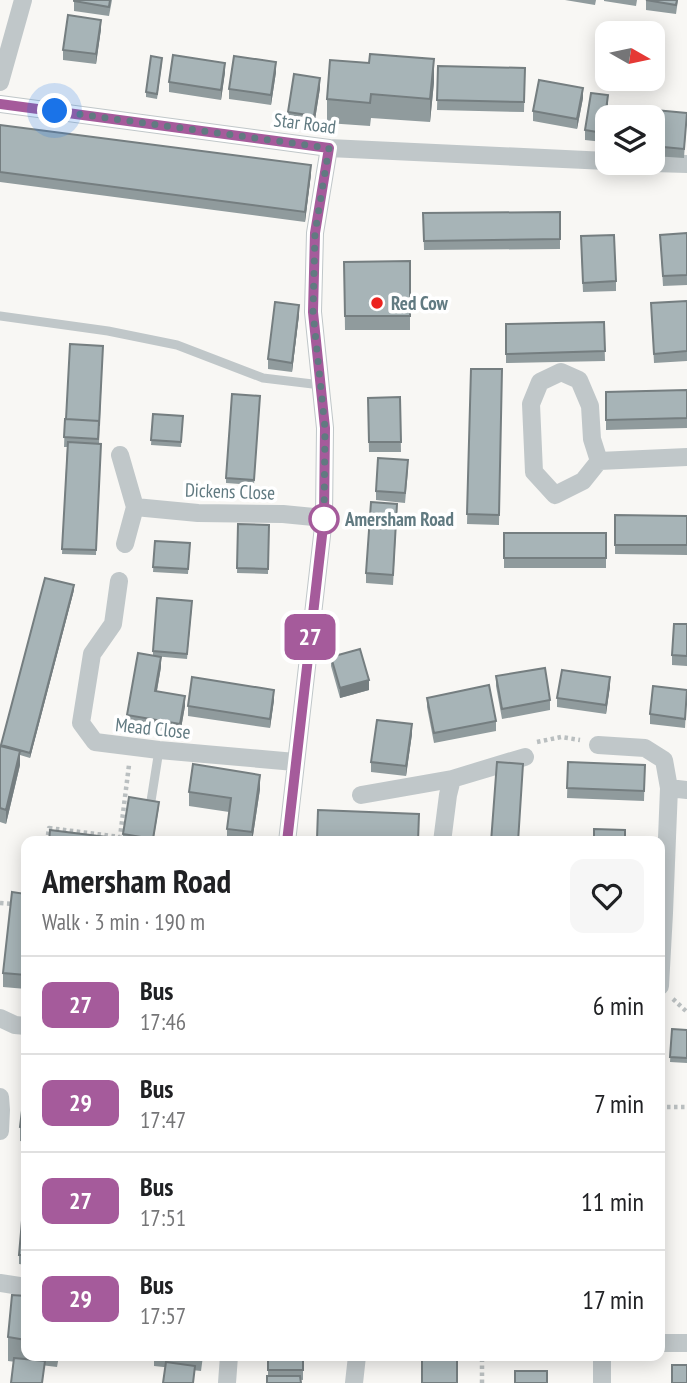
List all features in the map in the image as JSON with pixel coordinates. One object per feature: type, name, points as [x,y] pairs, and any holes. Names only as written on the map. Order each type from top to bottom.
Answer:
[{"type":"street","points":[[0,82],[23,0]]},
{"type":"street","name":"Star Road","points":[[0,104],[329,148],[595,160]]},
{"type":"street","points":[[288,836],[324,518],[325,428],[313,312],[315,233],[329,148]]},
{"type":"street","points":[[665,163],[687,164]]},
{"type":"street","points":[[599,461],[593,439],[590,406],[579,380],[561,372],[540,382],[531,404],[534,472],[555,495],[583,481],[599,461],[687,457]]},
{"type":"street","points":[[120,454],[135,507],[125,544]]},
{"type":"street","name":"Dickens Close","points":[[135,507],[198,513],[283,514],[324,518]]},
{"type":"street","name":"Mead Close","points":[[118,581],[113,624],[92,654],[81,723],[95,742],[295,762]]},
{"type":"street","points":[[598,745],[645,748],[664,760],[669,788],[665,888]]},
{"type":"street","points":[[361,795],[452,779],[525,757]]},
{"type":"street","points":[[443,836],[452,779]]},
{"type":"street","points":[[669,788],[687,790]]},
{"type":"street","points":[[0,1018],[21,1026]]},
{"type":"street","points":[[0,1097],[0,1131]]},
{"type":"street","points":[[0,1283],[21,1286]]},
{"type":"street","points":[[665,1343],[687,1343]]},
{"type":"street","points":[[227,1383],[229,1361]]},
{"type":"street","points":[[354,1383],[356,1361]]},
{"type":"street","points":[[602,1383],[603,1361]]},
{"type":"lane","points":[[0,316],[108,331],[177,345],[263,378],[321,384]]},
{"type":"lane","points":[[151,801],[159,750]]},
{"type":"path","points":[[525,757],[537,743],[561,737],[598,745]]},
{"type":"path","points":[[120,836],[132,747]]},
{"type":"path","points":[[48,836],[49,828],[112,836]]},
{"type":"path","points":[[0,903],[21,905]]},
{"type":"path","points":[[665,1107],[687,1107]]},
{"type":"path","points":[[482,1361],[482,1383]]},
{"type":"building","points":[[74,0],[110,0],[109,7]]},
{"type":"building","points":[[646,0],[677,0],[676,5]]},
{"type":"building","points":[[68,15],[101,20],[96,54],[63,50]]},
{"type":"building","points":[[370,54],[434,59],[430,99],[371,94],[370,103],[327,99],[330,60],[369,63]]},
{"type":"building","points":[[173,55],[225,63],[221,90],[169,82]]},
{"type":"building","points":[[151,56],[162,58],[157,94],[146,92]]},
{"type":"building","points":[[234,56],[276,62],[271,95],[229,89]]},
{"type":"building","points":[[438,66],[525,68],[524,102],[437,100]]},
{"type":"building","points":[[294,74],[320,78],[314,116],[288,112]]},
{"type":"building","points":[[539,80],[583,88],[577,119],[533,111]]},
{"type":"building","points":[[591,93],[608,95],[607,105],[595,105],[595,132],[585,130]]},
{"type":"building","points":[[665,111],[687,113],[684,149],[665,147]]},
{"type":"building","points":[[0,125],[311,165],[305,212],[0,172]]},
{"type":"building","points":[[560,212],[560,239],[424,241],[423,213]]},
{"type":"building","points":[[687,233],[687,275],[663,276],[660,235]]},
{"type":"building","points":[[614,235],[616,281],[583,283],[581,236]]},
{"type":"building","name":"Red Cow","points":[[410,261],[410,316],[345,316],[344,262]]},
{"type":"building","points":[[687,301],[687,351],[654,354],[651,303]]},
{"type":"building","points":[[275,302],[299,305],[292,363],[268,359]]},
{"type":"building","points":[[604,322],[605,351],[506,354],[506,324]]},
{"type":"building","points":[[70,344],[103,346],[99,426],[99,421],[66,419]]},
{"type":"building","points":[[471,369],[502,369],[499,515],[467,514]]},
{"type":"building","points":[[687,390],[687,418],[606,420],[606,392]]},
{"type":"building","points":[[232,394],[260,396],[254,480],[226,478]]},
{"type":"building","points":[[400,397],[401,442],[369,442],[368,398]]},
{"type":"building","points":[[153,414],[183,416],[181,442],[151,440]]},
{"type":"building","points":[[65,419],[99,421],[98,439],[64,437]]},
{"type":"building","points":[[68,442],[101,444],[96,550],[62,549]]},
{"type":"building","points":[[378,458],[408,460],[405,493],[376,491]]},
{"type":"building","points":[[371,502],[397,504],[393,575],[366,573]]},
{"type":"building","points":[[615,515],[687,516],[687,545],[615,545]]},
{"type":"building","points":[[238,524],[269,525],[268,569],[237,568]]},
{"type":"building","points":[[504,533],[606,533],[606,558],[504,558]]},
{"type":"building","points":[[155,541],[190,543],[188,569],[153,567]]},
{"type":"building","points":[[45,578],[74,585],[30,753],[1,745]]},
{"type":"building","points":[[157,598],[192,601],[187,654],[153,651]]},
{"type":"building","points":[[674,624],[687,624],[687,656],[672,655]]},
{"type":"building","points":[[360,649],[369,680],[340,688],[331,657]]},
{"type":"building","points":[[138,653],[161,657],[155,691],[185,696],[180,724],[127,715]]},
{"type":"building","points":[[545,668],[550,700],[502,709],[496,676]]},
{"type":"building","points":[[562,670],[610,677],[606,705],[557,698]]},
{"type":"building","points":[[192,677],[274,690],[270,719],[188,706]]},
{"type":"building","points":[[489,685],[496,721],[434,733],[427,698]]},
{"type":"building","points":[[653,686],[687,690],[685,719],[650,714]]},
{"type":"building","points":[[377,720],[412,724],[406,766],[371,762]]},
{"type":"building","points":[[0,746],[20,751],[6,810],[0,808]]},
{"type":"building","points":[[497,762],[523,764],[518,836],[491,836]]},
{"type":"building","points":[[568,762],[645,765],[644,791],[567,788]]},
{"type":"building","points":[[193,764],[260,775],[252,832],[227,829],[231,798],[189,792]]},
{"type":"building","points":[[129,797],[159,802],[153,836],[123,834]]},
{"type":"building","points":[[318,810],[419,814],[418,836],[317,836]]},
{"type":"building","points":[[594,829],[625,830],[625,836],[594,836]]},
{"type":"building","points":[[50,830],[98,836],[50,836]]},
{"type":"building","points":[[12,892],[21,893],[21,975],[3,973]]},
{"type":"building","points":[[672,1029],[687,1030],[687,1058],[670,1057]]},
{"type":"building","points":[[12,1295],[21,1296],[21,1339],[8,1337]]},
{"type":"building","points":[[14,1358],[21,1359],[21,1361],[45,1361],[42,1383],[11,1383]]},
{"type":"building","points":[[268,1361],[303,1361],[303,1370],[268,1370]]},
{"type":"building","points":[[422,1361],[457,1361],[457,1383],[422,1383]]},
{"type":"building","points":[[166,1362],[195,1366],[193,1383],[163,1383]]},
{"type":"building","points":[[672,1365],[687,1365],[687,1383],[672,1383]]},
{"type":"building","points":[[515,1371],[547,1371],[547,1383],[515,1383]]},
{"type":"building","points":[[267,1376],[300,1376],[301,1383],[267,1383]]},
{"type":"bus line","name":"27","points":[[0,104],[329,148],[315,233],[313,312],[325,428],[324,518],[288,836]]},
{"type":"place","name":"Red Cow","points":[[377,303]]},
{"type":"place","name":"Amersham Road","points":[[324,519]]},
{"type":"route","points":[[55,111],[329,148],[315,233],[313,312],[325,428],[324,519]]}]
